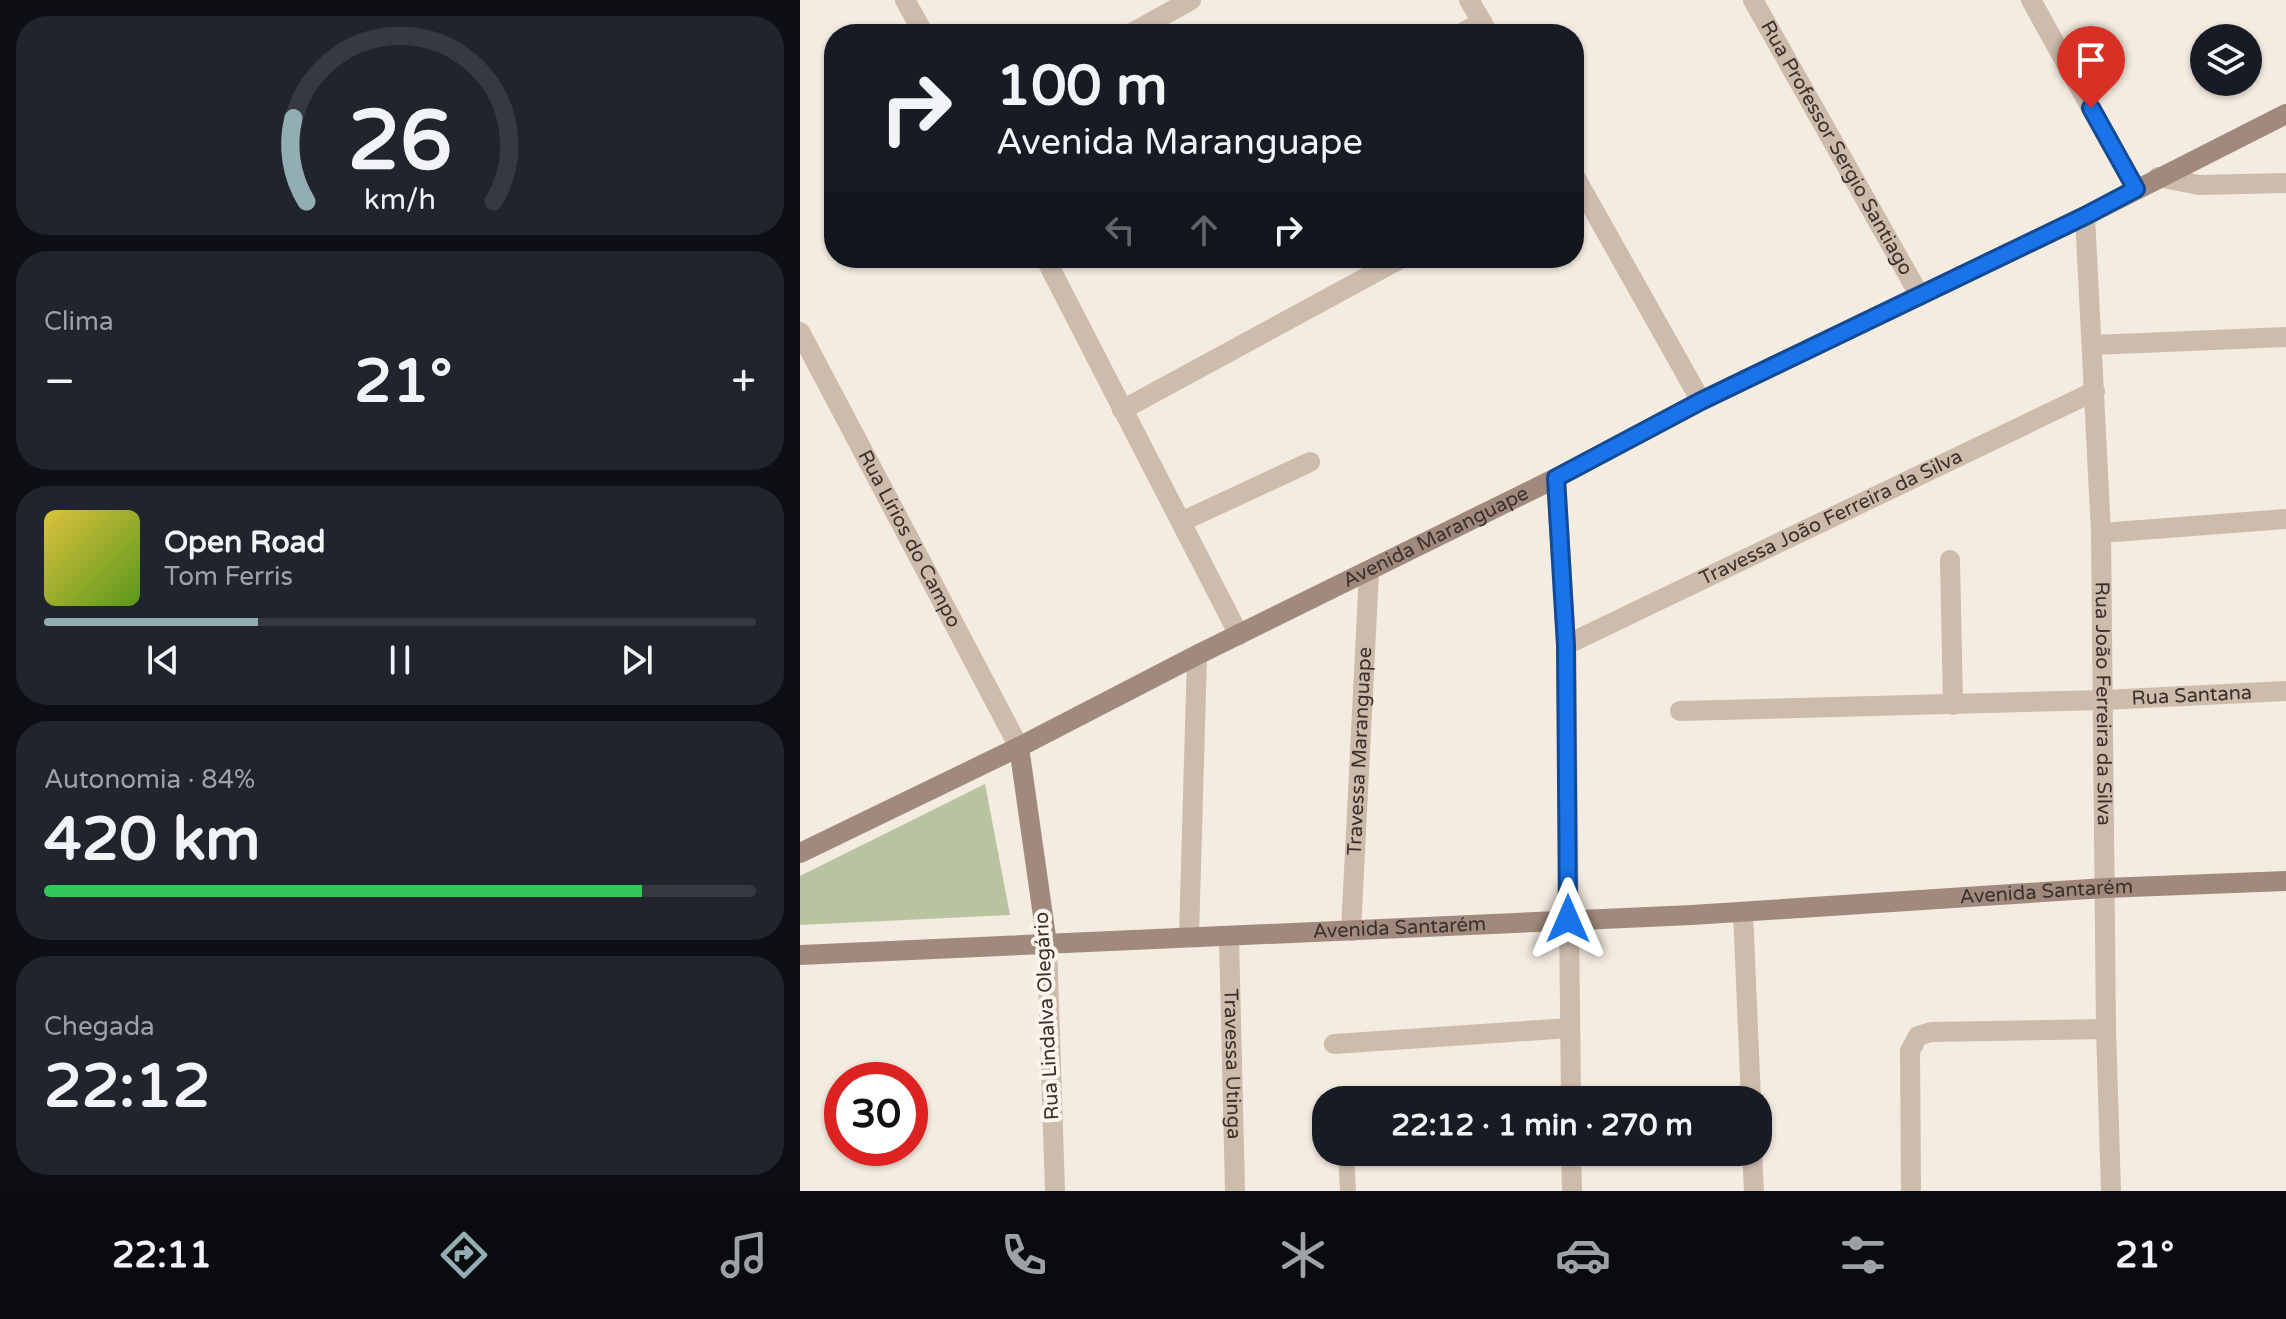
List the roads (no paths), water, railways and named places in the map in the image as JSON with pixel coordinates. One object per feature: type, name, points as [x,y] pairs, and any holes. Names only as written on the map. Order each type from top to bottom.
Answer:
[{"type":"street","points":[[905,0],[918,24]]},
{"type":"street","points":[[1148,24],[1191,0]]},
{"type":"street","points":[[1469,0],[1483,24]]},
{"type":"street","name":"Rua Professor Sergio Santiago","points":[[1753,0],[1920,296]]},
{"type":"street","points":[[2031,0],[2136,189]]},
{"type":"street","name":"Avenida Maranguape","points":[[800,853],[1369,572],[1701,401],[2085,216],[2286,114]]},
{"type":"street","points":[[2158,177],[2199,185],[2286,183]]},
{"type":"street","points":[[1584,193],[1701,401]]},
{"type":"street","name":"Rua João Ferreira da Silva","points":[[2085,216],[2101,533],[2106,1029],[2111,1191]]},
{"type":"street","points":[[1056,268],[1122,410],[1239,635]]},
{"type":"street","points":[[1122,410],[1384,268]]},
{"type":"street","name":"Rua Lírios do Campo","points":[[800,332],[1019,747]]},
{"type":"street","points":[[2093,345],[2286,337]]},
{"type":"street","name":"Travessa João Ferreira da Silva","points":[[1566,645],[2095,391]]},
{"type":"street","points":[[1181,522],[1310,462]]},
{"type":"street","points":[[1556,478],[1566,645],[1571,1086]]},
{"type":"street","points":[[2101,533],[2286,519]]},
{"type":"street","points":[[1950,560],[1953,705]]},
{"type":"street","name":"Travessa Maranguape","points":[[1351,931],[1369,572]]},
{"type":"street","points":[[1189,937],[1197,655]]},
{"type":"street","name":"Rua Santana","points":[[1680,711],[1953,705],[2286,691]]},
{"type":"street","name":"Rua Lindalva Olegário","points":[[1019,747],[1047,944],[1055,1191]]},
{"type":"street","name":"Avenida Santarém","points":[[800,955],[1743,912],[2105,888],[2286,881]]},
{"type":"street","points":[[1743,912],[1750,1086]]},
{"type":"street","name":"Travessa Utinga","points":[[1229,936],[1235,1191]]},
{"type":"street","points":[[1334,1044],[1570,1028]]},
{"type":"street","points":[[1911,1191],[1910,1051],[1918,1036],[1931,1032],[2106,1029]]},
{"type":"street","points":[[1571,1166],[1572,1191]]},
{"type":"street","points":[[1753,1166],[1754,1191]]},
{"type":"lane","points":[[1347,1166],[1348,1191]]}]
